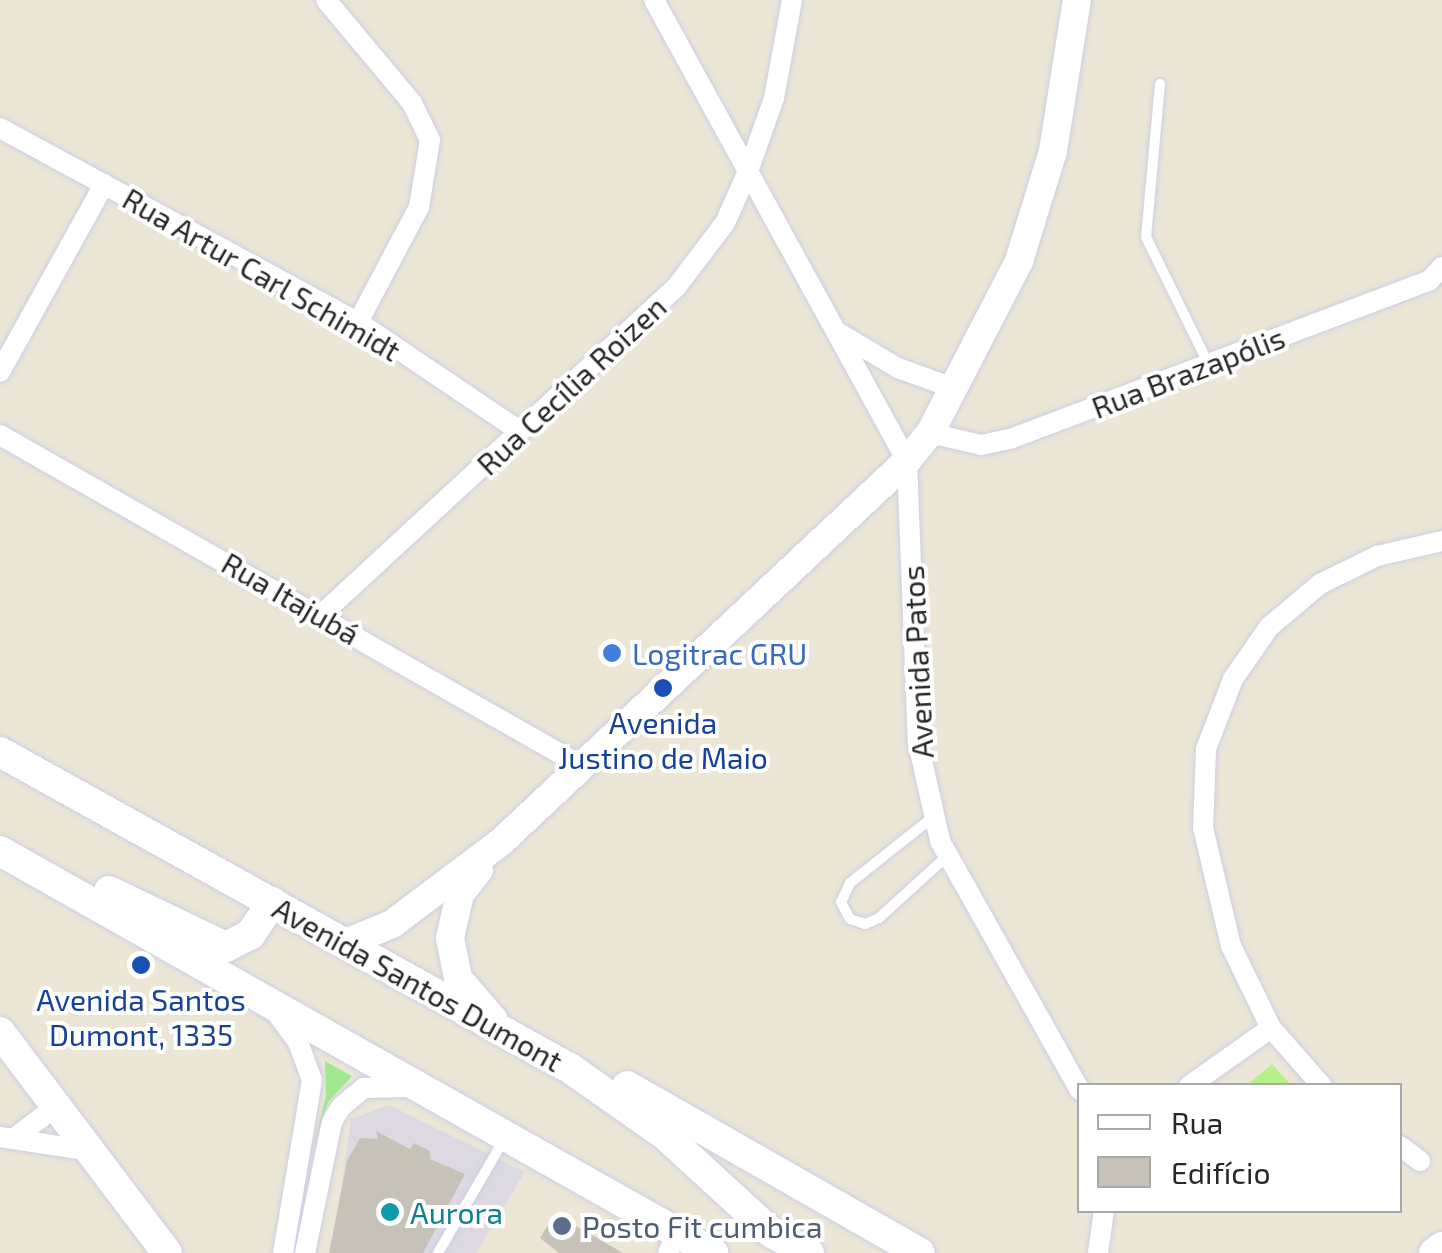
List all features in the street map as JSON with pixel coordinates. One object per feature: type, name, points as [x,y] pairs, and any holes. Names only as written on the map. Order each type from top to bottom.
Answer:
[{"type":"main road","name":"Avenida Santos Dumont","points":[[0,752],[343,944],[499,1025],[571,1069],[653,1125],[772,1233],[809,1253]]},
{"type":"main road","points":[[0,848],[72,872],[226,946],[250,935],[272,902]]},
{"type":"main road","points":[[0,848],[506,1138],[672,1243],[713,1253]]},
{"type":"main road","points":[[0,1032],[95,1152],[167,1253]]},
{"type":"main road","points":[[571,1069],[612,1077],[920,1253]]},
{"type":"main road","points":[[1434,1253],[1442,1247]]},
{"type":"street","points":[[326,0],[401,88],[430,140],[419,207],[358,322]]},
{"type":"street","name":"Avenida Patos","points":[[654,0],[907,461],[918,743],[933,817],[946,857],[1077,1085]]},
{"type":"street","name":"Rua Cecília Roizen","points":[[322,614],[518,430],[602,362],[677,286],[725,223],[749,169],[774,98],[792,0]]},
{"type":"street","points":[[343,944],[392,924],[502,841],[907,461],[930,433],[1019,261],[1053,151],[1077,0]]},
{"type":"street","name":"Rua Artur Carl Schimidt","points":[[0,128],[358,322],[518,430]]},
{"type":"street","points":[[0,372],[104,184]]},
{"type":"street","name":"Rua Brazapólis","points":[[930,433],[980,445],[1010,440],[1428,282],[1442,270]]},
{"type":"street","points":[[837,332],[898,368],[956,389]]},
{"type":"street","name":"Rua Itajubá","points":[[0,435],[322,614],[580,766]]},
{"type":"street","points":[[1319,1083],[1271,1028],[1231,946],[1213,889],[1202,828],[1206,750],[1232,679],[1270,626],[1320,584],[1362,564],[1442,542]]},
{"type":"street","points":[[499,1025],[458,978],[450,938],[460,894],[502,841]]},
{"type":"street","points":[[272,1006],[298,1042],[312,1080],[283,1253]]},
{"type":"street","points":[[1193,1083],[1271,1028]]},
{"type":"street","points":[[305,1253],[341,1107],[380,1084],[417,1088]]},
{"type":"street","points":[[7,1138],[41,1124],[58,1105]]},
{"type":"street","points":[[7,1138],[95,1152]]},
{"type":"street","points":[[1402,1148],[1420,1161]]},
{"type":"street","points":[[1098,1253],[1104,1213]]},
{"type":"lane","points":[[1160,84],[1146,237],[1208,364]]},
{"type":"lane","points":[[933,817],[850,883],[841,902],[850,919],[865,924],[879,918],[946,857]]},
{"type":"lane","points":[[438,1253],[506,1138]]},
{"type":"shaded area","points":[[389,1105],[525,1172],[476,1253],[332,1253],[351,1119]]},
{"type":"green space","points":[[325,1061],[352,1076],[328,1102],[313,1149],[326,1096]]},
{"type":"green space","points":[[1272,1064],[1289,1083],[1249,1083]]},
{"type":"building","name":"Aurora","points":[[376,1131],[410,1149],[414,1143],[430,1151],[430,1159],[465,1174],[423,1253],[329,1253],[347,1161],[360,1138],[378,1139]]},
{"type":"building","name":"Posto Fit cumbica","points":[[555,1214],[623,1253],[559,1253],[540,1238]]},
{"type":"place","name":"Logitrac GRU","points":[[612,653]]},
{"type":"place","name":"Avenida Justino de Maio","points":[[663,688]]},
{"type":"place","name":"Avenida Santos Dumont, 1335","points":[[141,965]]},
{"type":"place","name":"Aurora","points":[[390,1212]]},
{"type":"place","name":"Posto Fit cumbica","points":[[562,1226]]}]
